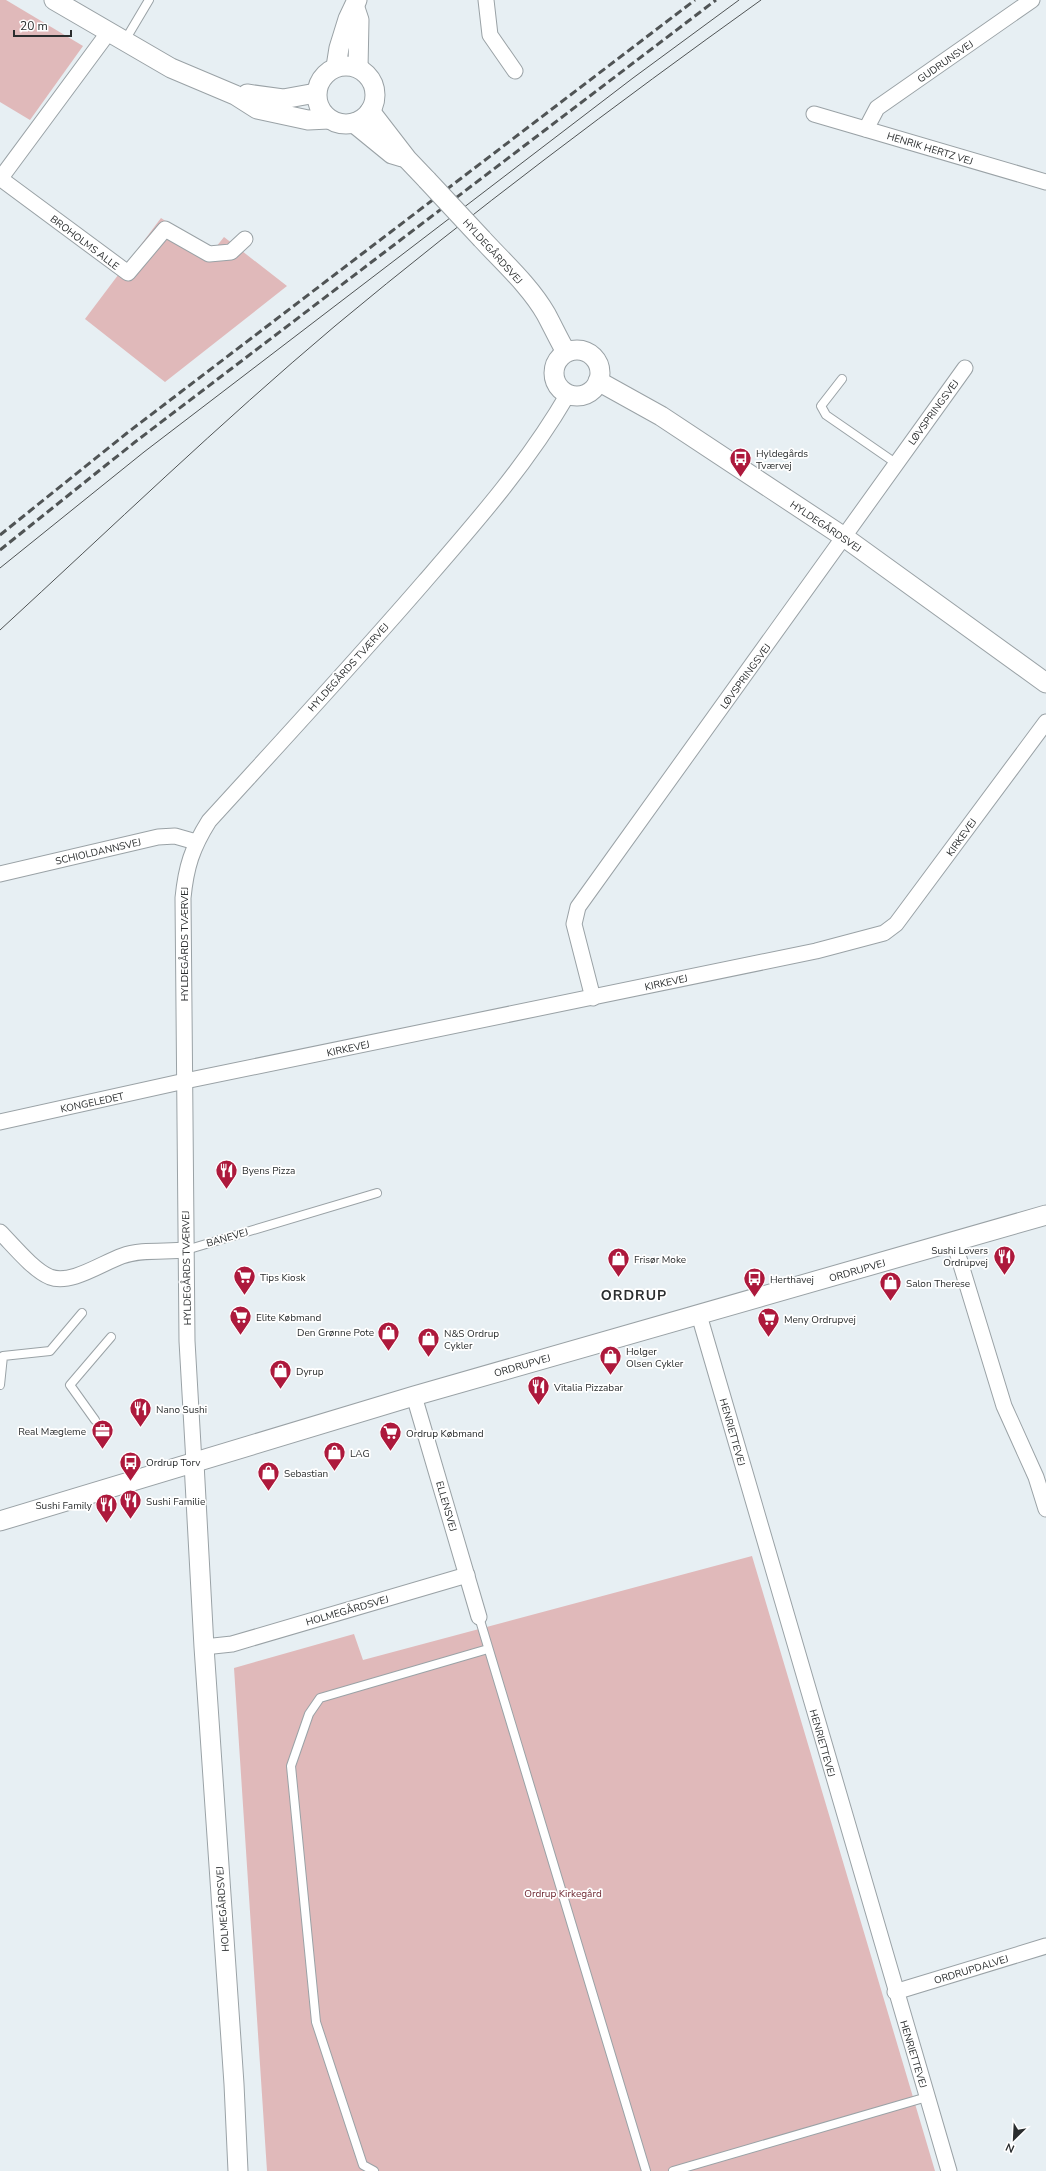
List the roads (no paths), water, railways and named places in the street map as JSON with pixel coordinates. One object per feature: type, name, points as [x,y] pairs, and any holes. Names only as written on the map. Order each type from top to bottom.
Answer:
[{"type":"street","points":[[54,0],[171,68],[235,95],[257,109],[308,120],[329,119],[343,124],[354,123],[363,118],[370,111],[374,101],[374,88],[368,76],[358,68],[347,66],[336,67],[322,77],[316,93],[320,109],[329,119]]},
{"type":"street","points":[[486,0],[490,35],[515,71]]},
{"type":"street","name":"GUDRUNSVEJ","points":[[866,128],[877,108],[1032,0]]},
{"type":"street","points":[[336,67],[339,48],[348,19],[356,4]]},
{"type":"street","points":[[356,4],[358,20],[358,68]]},
{"type":"street","name":"BROHOLMS ALLE","points":[[116,37],[0,179],[128,273],[165,229],[209,254],[231,252],[245,239]]},
{"type":"street","points":[[235,95],[250,94],[283,99],[316,93]]},
{"type":"street","name":"HYLDEGÅRDSVEJ","points":[[370,111],[401,148],[407,159],[525,286],[546,315],[566,352]]},
{"type":"street","name":"HENRIK HERTZ VEJ","points":[[814,114],[1046,182]]},
{"type":"street","name":"HYLDEGÅRDSVEJ","points":[[354,123],[392,154],[407,159]]},
{"type":"street","points":[[574,350],[589,353],[599,366],[598,381],[595,387],[582,395],[568,394],[561,389],[556,382],[554,373],[555,365],[566,352],[574,350]]},
{"type":"street","name":"LØVSPRINGSVEJ","points":[[593,998],[574,924],[578,907],[965,368]]},
{"type":"street","name":"HYLDEGÅRDSVEJ","points":[[598,381],[661,416],[844,537],[1045,681]]},
{"type":"street","name":"HYLDEGÅRDS TVÆRVEJ","points":[[194,1463],[187,1341],[183,898],[186,871],[196,842],[209,822],[390,621],[500,494],[535,447],[568,394]]},
{"type":"street","name":"KIRKEVEJ","points":[[185,1081],[816,951],[884,933],[894,927],[1046,722]]},
{"type":"street","name":"SCHIOLDANNSVEJ","points":[[0,874],[158,837],[175,836],[196,842]]},
{"type":"street","name":"KONGELEDET","points":[[0,1122],[185,1081]]},
{"type":"street","name":"ORDRUPVEJ","points":[[0,1521],[414,1396],[1046,1215]]},
{"type":"street","name":"BANEVEJ","points":[[0,1232],[42,1272],[57,1279],[70,1278],[123,1256],[140,1252],[186,1250]]},
{"type":"street","points":[[954,1242],[1004,1406],[1041,1475],[1046,1509]]},
{"type":"street","name":"HENRIETTEVEJ","points":[[699,1315],[895,1992],[949,2171]]},
{"type":"street","name":"ELLENSVEJ","points":[[414,1396],[479,1617]]},
{"type":"street","name":"HOLMEGÅRDSVEJ","points":[[194,1463],[204,1647],[234,2076],[238,2171]]},
{"type":"street","name":"HOLMEGÅRDSVEJ","points":[[204,1647],[232,1644],[467,1575]]},
{"type":"street","name":"ORDRUPDALVEJ","points":[[895,1992],[1046,1946]]},
{"type":"lane","points":[[116,37],[149,0]]},
{"type":"lane","points":[[842,379],[821,406],[826,414],[897,464]]},
{"type":"lane","name":"BANEVEJ","points":[[186,1250],[377,1193]]},
{"type":"lane","points":[[0,1385],[3,1356],[50,1351],[82,1313]]},
{"type":"lane","points":[[95,1420],[70,1385],[111,1337]]},
{"type":"lane","points":[[479,1617],[646,2171]]},
{"type":"lane","points":[[374,2171],[363,2165],[316,2022],[291,1766],[309,1714],[320,1698],[488,1649]]},
{"type":"lane","points":[[673,2171],[927,2097]]},
{"type":"tram line","points":[[0,568],[144,452],[633,78],[739,0]]},
{"type":"tram line","points":[[0,630],[208,438],[335,326],[545,159],[761,0]]},
{"type":"railway","points":[[0,535],[127,433],[695,0]]},
{"type":"railway","points":[[0,550],[135,442],[716,0]]},
{"type":"place","name":"Hyldegårds Tværvej","points":[[741,478]]},
{"type":"place","name":"Byens Pizza","points":[[227,1190]]},
{"type":"place","name":"Sushi Lovers Ordrupvej","points":[[1004,1276]]},
{"type":"place","name":"Frisør Moke","points":[[619,1278]]},
{"type":"place","name":"Tips Kiosk","points":[[245,1296]]},
{"type":"place","name":"Herthavej","points":[[754,1298]]},
{"type":"place","name":"Salon Therese","points":[[891,1302]]},
{"type":"place","name":"Elite Købmand","points":[[241,1336]]},
{"type":"place","name":"Meny Ordrupvej","points":[[769,1338]]},
{"type":"place","name":"Den Grønne Pote","points":[[389,1352]]},
{"type":"place","name":"N&S Ordrup Cykler","points":[[429,1358]]},
{"type":"place","name":"Holger Olsen Cykler","points":[[610,1376]]},
{"type":"place","name":"Dyrup","points":[[280,1390]]},
{"type":"place","name":"Vitalia Pizzabar","points":[[539,1406]]},
{"type":"place","name":"Nano Sushi","points":[[140,1428]]},
{"type":"place","name":"Real Mægleme","points":[[102,1450]]},
{"type":"place","name":"Ordrup Købmand","points":[[391,1452]]},
{"type":"place","name":"LAG","points":[[334,1472]]},
{"type":"place","name":"Ordrup Torv","points":[[130,1482]]},
{"type":"place","name":"Sebastian","points":[[268,1492]]},
{"type":"place","name":"Sushi Familie","points":[[131,1520]]},
{"type":"place","name":"Sushi Family","points":[[107,1524]]},
{"type":"district","name":"ORDRUP","points":[[634,1295]]},
{"type":"park label","name":"Ordrup Kirkegård","points":[[563,1893]]}]
